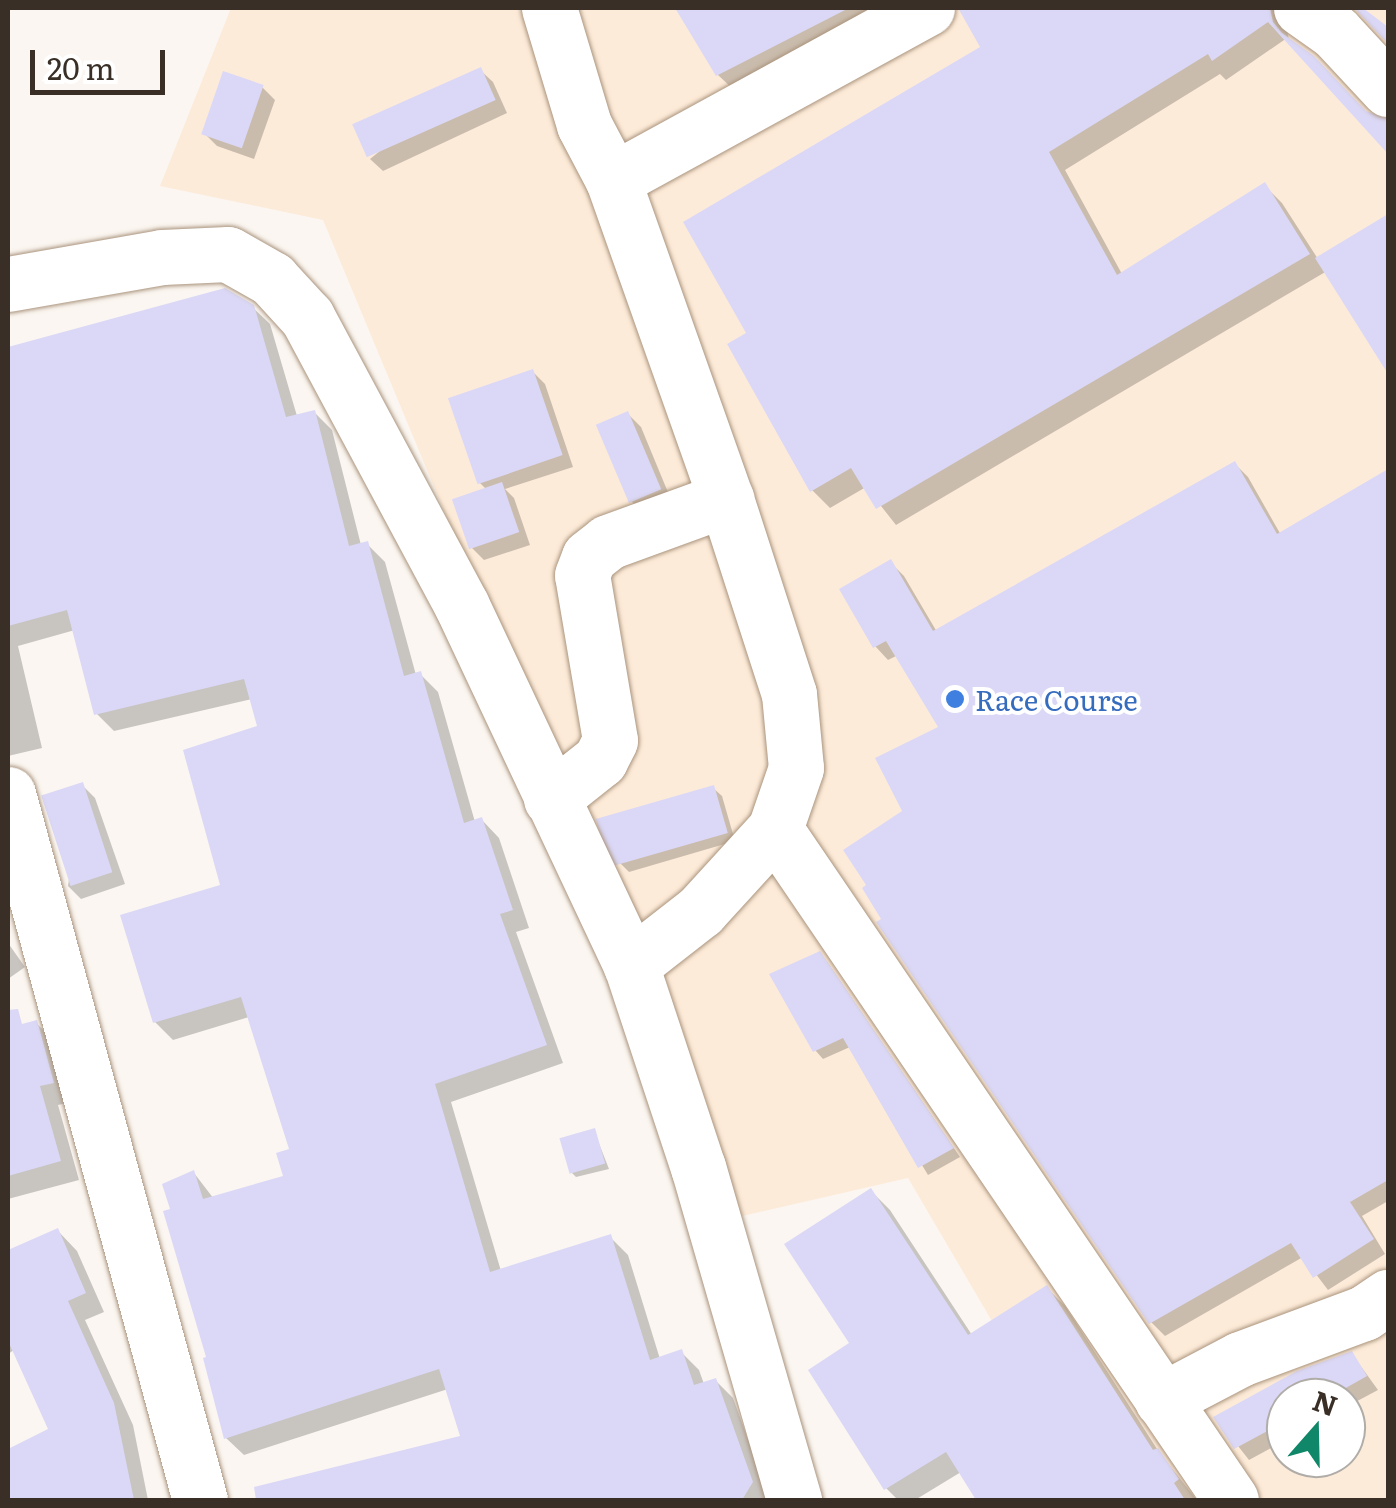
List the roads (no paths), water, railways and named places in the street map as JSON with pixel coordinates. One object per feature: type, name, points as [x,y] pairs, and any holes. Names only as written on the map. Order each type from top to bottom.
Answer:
[{"type":"street","points":[[549,8],[584,125],[613,180],[726,499],[789,694],[796,768],[775,830],[700,911],[632,965]]},
{"type":"street","points":[[613,180],[926,8]]},
{"type":"street","points":[[1301,8],[1335,32],[1388,89]]},
{"type":"street","points":[[8,284],[162,257],[228,254],[272,279],[307,318],[461,604],[632,965],[698,1166],[794,1500]]},
{"type":"street","points":[[551,799],[600,760],[610,740],[582,574],[589,557],[608,542],[726,499]]},
{"type":"street","points":[[8,794],[200,1500]]},
{"type":"street","points":[[775,830],[1231,1500]]},
{"type":"street","points":[[1162,1400],[1240,1359],[1364,1313],[1388,1296]]},
{"type":"place","name":"Race Course","points":[[955,699]]}]
